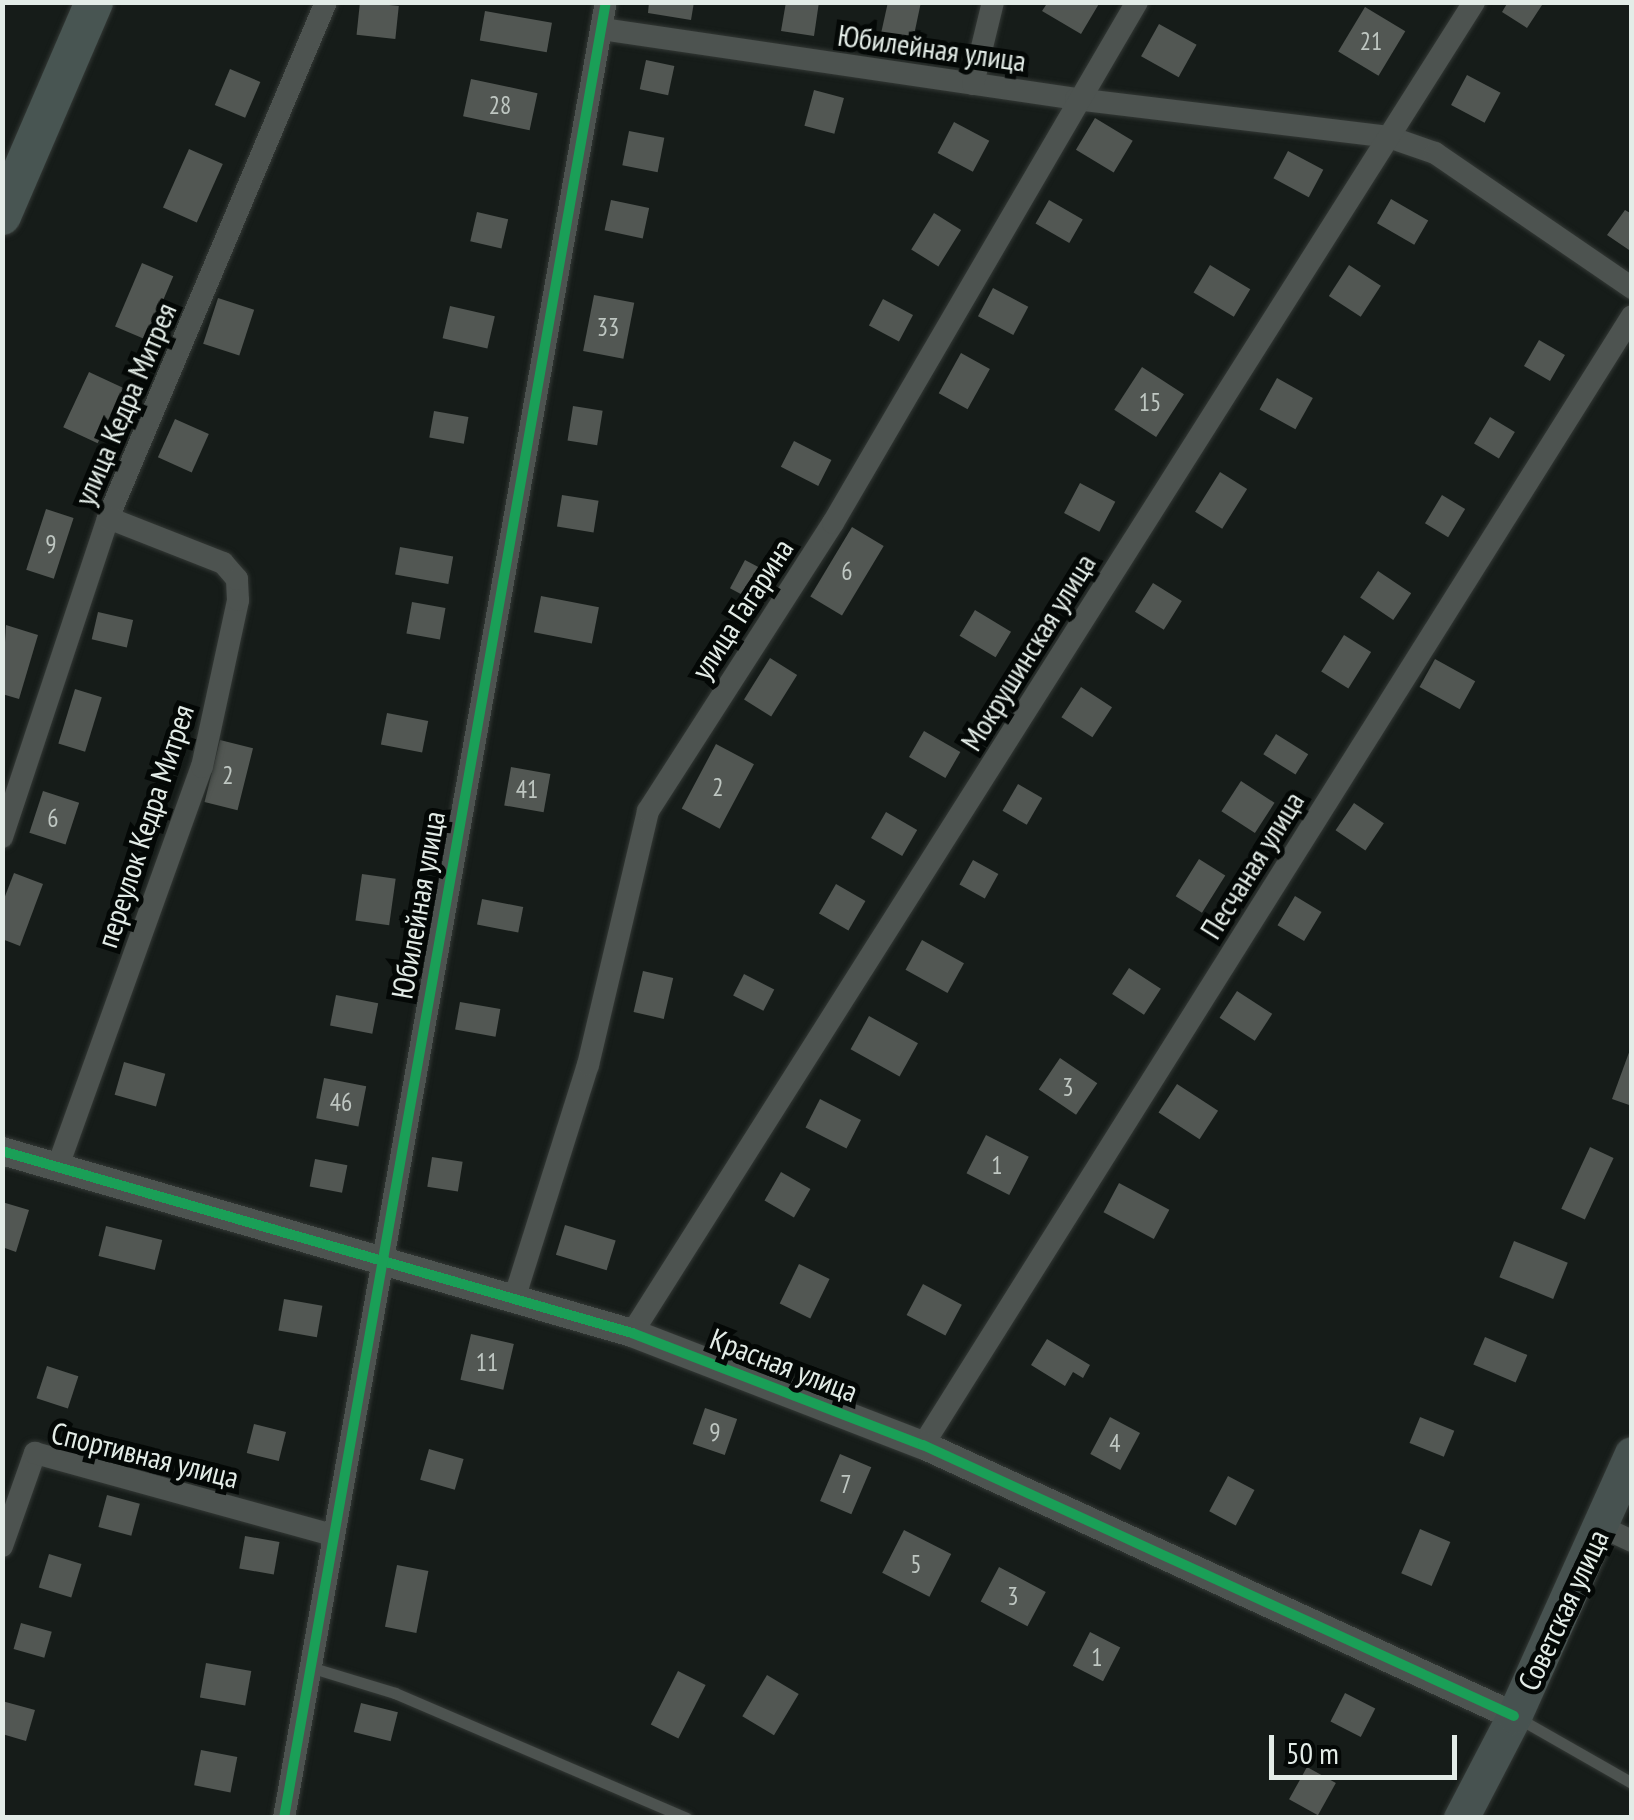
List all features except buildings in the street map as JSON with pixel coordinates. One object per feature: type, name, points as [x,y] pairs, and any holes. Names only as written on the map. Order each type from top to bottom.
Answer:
[{"type":"highway","points":[[2,216],[94,2]]},
{"type":"main road","name":"Советская улица","points":[[1461,1818],[1617,1534],[1632,1454]]},
{"type":"street","name":"улица Кедра Митрея","points":[[2,837],[108,518],[326,2]]},
{"type":"street","name":"Юбилейная улица","points":[[284,1818],[380,1256],[606,2]]},
{"type":"street","points":[[973,84],[994,2]]},
{"type":"street","name":"улица Гагарина","points":[[515,1296],[588,1065],[648,811],[833,523],[1076,99],[1137,2]]},
{"type":"street","name":"Мокрушинская улица","points":[[632,1333],[1474,2]]},
{"type":"street","name":"Юбилейная улица","points":[[602,29],[1076,99],[1389,137],[1435,152],[1632,288]]},
{"type":"street","name":"Песчаная улица","points":[[923,1445],[1632,316]]},
{"type":"street","name":"переулок Кедра Митрея","points":[[58,1166],[202,767],[238,600],[237,579],[223,563],[108,518]]},
{"type":"street","name":"Красная улица","points":[[2,1151],[380,1256],[632,1333],[923,1445],[1514,1716]]},
{"type":"street","name":"Спортивная улица","points":[[2,1546],[35,1453],[332,1535]]},
{"type":"lane","points":[[310,1667],[395,1693],[683,1817]]},
{"type":"lane","points":[[1514,1716],[1632,1783]]},
{"type":"cycle path","points":[[284,1818],[606,2]]},
{"type":"cycle path","points":[[2,1151],[632,1333],[923,1445],[1514,1716]]}]
